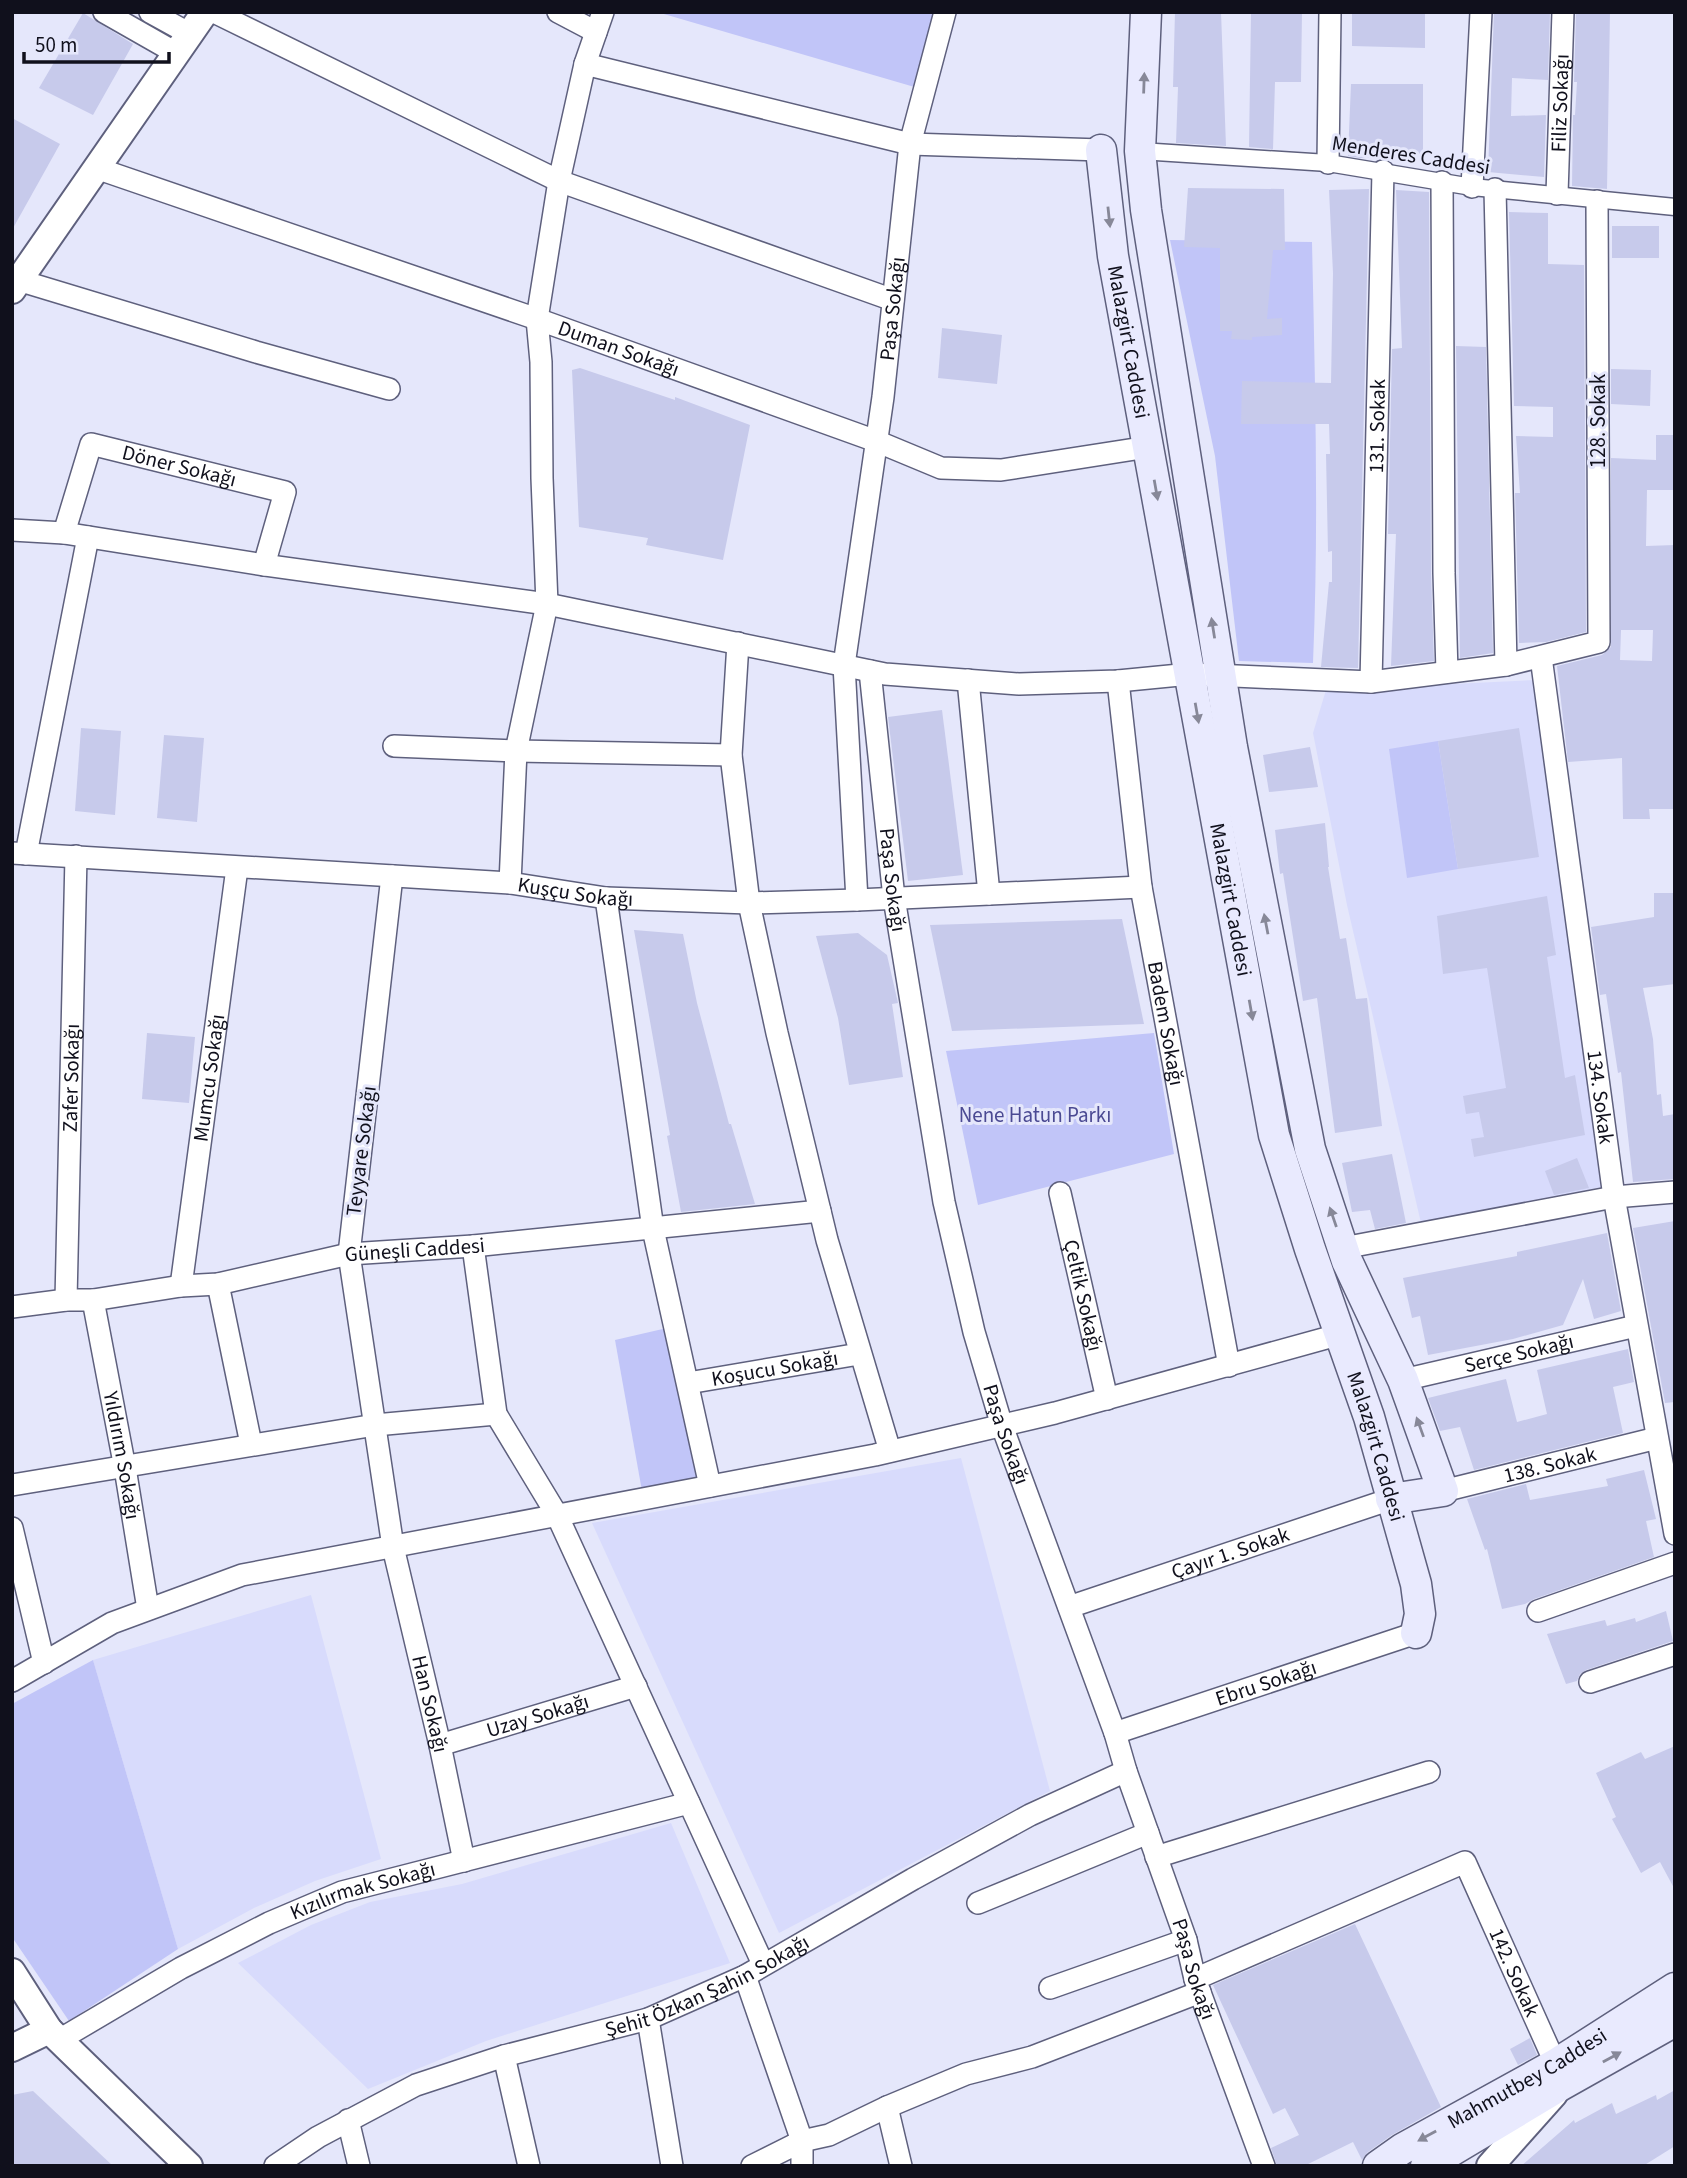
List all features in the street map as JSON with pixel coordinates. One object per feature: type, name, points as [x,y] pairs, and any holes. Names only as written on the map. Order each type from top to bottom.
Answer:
[{"type":"main road","name":"Malazgirt Caddesi","points":[[1146,12],[1140,151],[1146,210],[1220,674],[1310,1149],[1343,1248],[1404,1380],[1443,1491]]},
{"type":"main road","name":"Malazgirt Caddesi","points":[[1101,150],[1113,256],[1274,1135],[1310,1249],[1369,1417],[1416,1584],[1420,1614],[1416,1633]]},
{"type":"main road","points":[[1391,1499],[1443,1491]]},
{"type":"main road","name":"Mahmutbey Caddesi","points":[[1426,2166],[1560,2074],[1675,1988]]},
{"type":"main road","name":"Mahmutbey Caddesi","points":[[1378,2166],[1402,2149],[1675,2021]]},
{"type":"street","points":[[104,12],[183,44]]},
{"type":"street","points":[[150,12],[183,44]]},
{"type":"street","points":[[205,12],[15,285],[389,389]]},
{"type":"street","points":[[214,12],[559,181],[893,300]]},
{"type":"street","points":[[510,883],[516,751],[547,604],[541,362],[537,319],[559,181],[585,64],[600,22],[558,12]]},
{"type":"street","name":"Paşa Sokağı","points":[[857,900],[844,665],[876,441],[910,144],[945,12]]},
{"type":"street","points":[[1328,163],[1330,12]]},
{"type":"street","points":[[1472,187],[1481,12]]},
{"type":"street","name":"Filiz Sokağı","points":[[1556,194],[1563,12]]},
{"type":"street","points":[[585,64],[910,144],[1140,151]]},
{"type":"street","name":"Menderes Caddesi","points":[[1140,151],[1328,163],[1472,187],[1675,207]]},
{"type":"street","name":"Duman Sokağı","points":[[96,168],[537,319],[876,441],[941,468],[1001,470],[1148,447]]},
{"type":"street","name":"131. Sokak","points":[[1371,682],[1384,172]]},
{"type":"street","points":[[1442,182],[1447,672]]},
{"type":"street","points":[[1495,189],[1506,665]]},
{"type":"street","name":"128. Sokak","points":[[1541,657],[1599,642],[1597,201]]},
{"type":"street","name":"Döner Sokağı","points":[[64,533],[91,444],[285,492],[264,565]]},
{"type":"street","points":[[12,530],[64,533],[264,565],[547,604],[870,671],[968,680],[1019,684],[1220,674],[1371,682],[1506,665],[1541,657]]},
{"type":"street","points":[[19,853],[88,537]]},
{"type":"street","points":[[738,643],[731,755],[749,903],[820,1210],[859,1354],[890,1451]]},
{"type":"street","name":"134. Sokak","points":[[1541,657],[1614,1197],[1675,1534]]},
{"type":"street","name":"Paşa Sokağı","points":[[870,671],[894,898],[944,1202],[974,1332],[1002,1426],[1115,1733],[1186,1940],[1197,1986],[1264,2166]]},
{"type":"street","points":[[968,680],[989,894]]},
{"type":"street","name":"Badem Sokağı","points":[[1118,681],[1141,887],[1229,1366]]},
{"type":"street","points":[[394,746],[731,755]]},
{"type":"street","name":"Kuşçu Sokağı","points":[[19,853],[510,883],[606,898],[749,903],[1141,887]]},
{"type":"street","name":"Zafer Sokağı","points":[[66,1300],[76,856]]},
{"type":"street","name":"Mumcu Sokağı","points":[[181,1286],[237,868]]},
{"type":"street","name":"Teyyare Sokağı","points":[[375,1424],[349,1254],[393,876]]},
{"type":"street","points":[[606,898],[653,1229],[710,1486]]},
{"type":"street","points":[[1343,1248],[1614,1197],[1675,1192]]},
{"type":"street","name":"Çeltik Sokağı","points":[[1060,1193],[1107,1399]]},
{"type":"street","name":"Güneşli Caddesi","points":[[12,1307],[66,1300],[93,1300],[181,1286],[218,1284],[349,1254],[653,1229],[820,1210]]},
{"type":"street","points":[[473,1245],[496,1414],[557,1515],[689,1803],[754,1970],[802,2141],[802,2166]]},
{"type":"street","points":[[218,1284],[251,1444]]},
{"type":"street","name":"Yıldırım Sokağı","points":[[93,1300],[148,1609]]},
{"type":"street","name":"Serçe Sokağı","points":[[1404,1380],[1636,1326]]},
{"type":"street","points":[[12,1681],[112,1623],[242,1575],[890,1451],[1107,1399],[1341,1334]]},
{"type":"street","name":"Koşucu Sokağı","points":[[688,1383],[859,1354]]},
{"type":"street","points":[[12,1485],[375,1424],[496,1414]]},
{"type":"street","name":"Han Sokağı","points":[[375,1424],[393,1547],[440,1745],[464,1861]]},
{"type":"street","name":"138. Sokak","points":[[1443,1491],[1657,1438]]},
{"type":"street","name":"Çayır 1. Sokak","points":[[1069,1607],[1391,1499]]},
{"type":"street","points":[[12,1528],[44,1662]]},
{"type":"street","points":[[1538,1611],[1675,1563]]},
{"type":"street","name":"Ebru Sokağı","points":[[1115,1733],[1416,1633]]},
{"type":"street","points":[[1590,1682],[1675,1654]]},
{"type":"street","name":"Uzay Sokağı","points":[[440,1745],[635,1686]]},
{"type":"street","name":"Şehit Özkan Şahin Sokağı","points":[[275,2166],[318,2137],[416,2085],[504,2056],[649,2019],[754,1970],[913,1878],[1030,1815],[1126,1771]]},
{"type":"street","points":[[1156,1857],[1429,1772]]},
{"type":"street","name":"Kızılırmak Sokağı","points":[[54,2035],[270,1923],[342,1892],[689,1803]]},
{"type":"street","points":[[978,1903],[1148,1833]]},
{"type":"street","name":"142. Sokak","points":[[1197,1986],[1465,1861],[1560,2074]]},
{"type":"street","points":[[1050,1988],[1186,1940]]},
{"type":"street","points":[[12,1972],[54,2035],[189,2166]]},
{"type":"street","points":[[752,2166],[802,2141],[829,2135],[966,2074],[1032,2057],[1197,1986]]},
{"type":"street","points":[[649,2019],[672,2166]]},
{"type":"street","points":[[12,2048],[54,2035]]},
{"type":"street","points":[[504,2056],[529,2166]]},
{"type":"street","points":[[1490,2166],[1560,2074]]},
{"type":"street","points":[[887,2107],[901,2166]]},
{"type":"street","points":[[348,2120],[359,2166]]},
{"type":"shaded area","points":[[1536,680],[1602,1187],[1421,1223],[1347,905],[1313,733],[1326,690]]},
{"type":"shaded area","points":[[961,1458],[1050,1791],[779,1933],[592,1523]]},
{"type":"shaded area","points":[[311,1595],[381,1859],[315,1881],[254,1908],[178,1949],[93,1660]]},
{"type":"shaded area","points":[[671,1823],[730,1963],[486,2041],[368,2089],[238,1963],[311,1925],[370,1902],[462,1884]]},
{"type":"green space","points":[[657,12],[957,12],[935,93]]},
{"type":"green space","points":[[1170,240],[1312,242],[1316,505],[1313,663],[1239,661],[1215,456]]},
{"type":"green space","points":[[1438,741],[1458,869],[1407,878],[1389,749]]},
{"type":"green space","name":"Nene Hatun Parkı","points":[[1154,1033],[1174,1154],[978,1205],[946,1051]]},
{"type":"green space","points":[[667,1328],[700,1475],[693,1481],[642,1491],[615,1340]]},
{"type":"green space","points":[[93,1660],[178,1949],[69,2021],[12,1937],[12,1704]]},
{"type":"building","points":[[1175,12],[1221,12],[1226,146],[1176,143],[1178,87],[1173,87]]},
{"type":"building","points":[[1251,12],[1302,12],[1301,82],[1275,82],[1273,149],[1249,147]]},
{"type":"building","points":[[1352,12],[1425,12],[1425,48],[1352,46]]},
{"type":"building","points":[[1494,12],[1550,12],[1548,80],[1512,78],[1511,116],[1546,115],[1544,177],[1488,172]]},
{"type":"building","points":[[1576,12],[1610,12],[1607,189],[1572,186],[1573,115],[1577,82],[1574,82]]},
{"type":"building","points":[[83,13],[133,44],[93,115],[39,88]]},
{"type":"building","points":[[1351,84],[1423,84],[1423,154],[1360,158],[1348,156]]},
{"type":"building","points":[[12,118],[60,144],[12,230]]},
{"type":"building","points":[[1188,188],[1284,189],[1285,250],[1273,250],[1267,319],[1282,318],[1282,335],[1252,337],[1252,340],[1231,339],[1232,331],[1220,331],[1220,248],[1184,247]]},
{"type":"building","points":[[1369,189],[1358,668],[1321,667],[1329,582],[1332,582],[1332,551],[1328,552],[1326,454],[1330,454],[1329,424],[1241,424],[1242,381],[1331,383],[1333,273],[1329,190]]},
{"type":"building","points":[[1396,190],[1429,192],[1434,661],[1391,666],[1396,534],[1388,534],[1392,349],[1402,348]]},
{"type":"building","points":[[1509,212],[1548,213],[1548,264],[1584,265],[1586,632],[1546,642],[1519,643],[1515,493],[1520,493],[1516,436],[1553,437],[1553,407],[1514,406]]},
{"type":"building","points":[[1612,226],[1659,226],[1659,258],[1612,258]]},
{"type":"building","points":[[942,328],[1002,335],[997,384],[938,378]]},
{"type":"building","points":[[1456,346],[1486,347],[1493,653],[1460,658]]},
{"type":"building","points":[[580,368],[675,400],[675,397],[750,425],[723,560],[646,545],[648,538],[579,527],[572,370]]},
{"type":"building","points":[[1611,369],[1651,370],[1650,406],[1611,404]]},
{"type":"building","points":[[1656,435],[1675,435],[1675,490],[1647,490],[1646,546],[1675,545],[1675,809],[1649,809],[1650,819],[1623,819],[1622,758],[1568,762],[1557,666],[1602,655],[1611,647],[1611,458],[1656,460]],"holes":[[[1621,630],[1653,630],[1652,661],[1620,660]]]},
{"type":"building","points":[[942,710],[963,875],[908,881],[888,717]]},
{"type":"building","points":[[81,728],[121,731],[115,815],[75,811]]},
{"type":"building","points":[[1519,728],[1539,857],[1458,869],[1438,741]]},
{"type":"building","points":[[164,735],[204,738],[197,822],[157,818]]},
{"type":"building","points":[[1310,747],[1318,787],[1269,792],[1263,755]]},
{"type":"building","points":[[1325,823],[1328,867],[1340,939],[1346,938],[1356,999],[1367,998],[1382,1126],[1335,1133],[1317,998],[1303,1001],[1283,873],[1280,874],[1275,830]]},
{"type":"building","points":[[1654,893],[1675,893],[1675,984],[1643,988],[1653,1039],[1657,1095],[1661,1094],[1663,1116],[1675,1114],[1675,1179],[1633,1182],[1621,1072],[1618,1073],[1606,994],[1600,995],[1591,927],[1654,917]]},
{"type":"building","points":[[1547,896],[1556,955],[1547,957],[1565,1078],[1575,1075],[1585,1135],[1474,1157],[1471,1139],[1484,1137],[1479,1112],[1466,1114],[1463,1096],[1506,1088],[1487,968],[1443,974],[1437,916]]},
{"type":"building","points":[[1122,919],[1144,1024],[952,1031],[930,925]]},
{"type":"building","points":[[634,930],[683,934],[697,1003],[729,1124],[755,1204],[681,1212]]},
{"type":"building","points":[[858,933],[887,955],[898,1003],[892,1004],[903,1077],[849,1085],[838,1018],[816,936]]},
{"type":"building","points":[[147,1033],[195,1037],[189,1103],[142,1099]]},
{"type":"building","points":[[1392,1154],[1406,1223],[1375,1229],[1370,1210],[1352,1212],[1342,1163]]},
{"type":"building","points":[[1577,1158],[1589,1188],[1554,1195],[1545,1171]]},
{"type":"building","points":[[1675,1221],[1675,1402],[1665,1403],[1633,1228]]},
{"type":"building","points":[[1607,1233],[1621,1311],[1594,1319],[1583,1279],[1563,1325],[1513,1339],[1428,1355],[1420,1316],[1412,1318],[1403,1278],[1517,1256],[1517,1252]]},
{"type":"building","points":[[1628,1349],[1634,1382],[1613,1387],[1623,1433],[1474,1470],[1460,1427],[1440,1431],[1428,1398],[1506,1379],[1517,1422],[1547,1414],[1537,1370]]},
{"type":"building","points":[[1644,1470],[1656,1519],[1646,1521],[1654,1557],[1525,1604],[1502,1609],[1487,1549],[1485,1550],[1467,1499],[1526,1484],[1530,1500],[1608,1486],[1606,1479]]},
{"type":"building","points":[[1666,1611],[1673,1641],[1586,1670],[1580,1674],[1577,1681],[1566,1684],[1547,1634],[1605,1620],[1607,1626],[1635,1618],[1636,1622]]},
{"type":"building","points":[[1675,1746],[1675,1890],[1660,1862],[1641,1873],[1612,1819],[1616,1817],[1596,1773],[1641,1752],[1645,1759]]},
{"type":"building","points":[[1355,1924],[1441,2107],[1392,2135],[1368,2152],[1362,2160],[1353,2142],[1304,2166],[1277,2166],[1271,2148],[1299,2135],[1285,2108],[1273,2114],[1213,1985]]},
{"type":"building","points":[[1530,2038],[1537,2055],[1518,2065],[1510,2049]]},
{"type":"building","points":[[1675,2090],[1675,2146],[1643,2166],[1521,2166],[1574,2120],[1575,2123],[1612,2103],[1616,2114],[1656,2095],[1657,2100]]},
{"type":"building","points":[[33,2091],[113,2166],[12,2166],[12,2095]]}]
